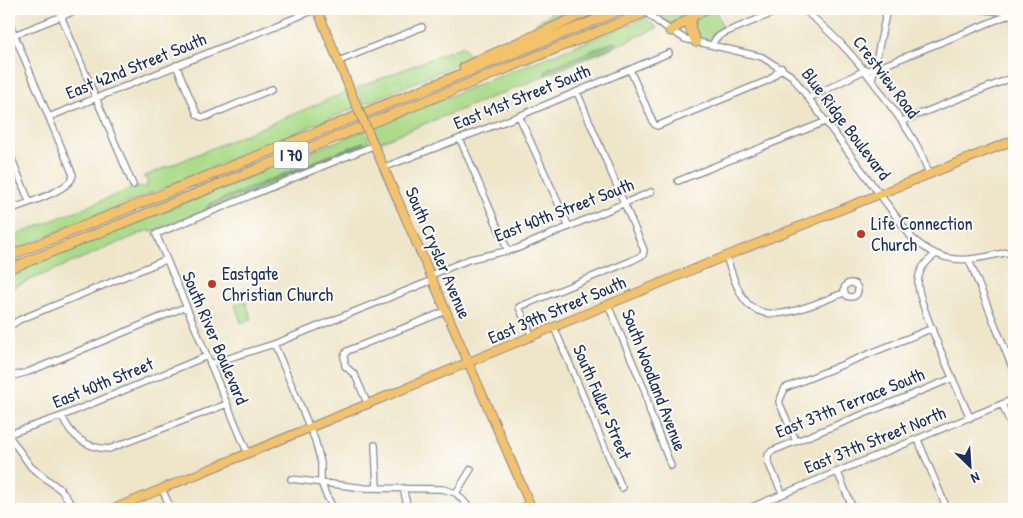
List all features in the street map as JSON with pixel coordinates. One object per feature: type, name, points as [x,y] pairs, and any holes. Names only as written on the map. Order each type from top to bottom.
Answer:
[{"type":"highway","points":[[378,107],[594,9]]},
{"type":"highway","name":"I 70","points":[[9,256],[623,9]]},
{"type":"highway","name":"I 70","points":[[9,269],[640,12],[654,9]]},
{"type":"highway","points":[[640,12],[664,9]]},
{"type":"highway","points":[[670,31],[705,9]]},
{"type":"highway","points":[[692,16],[690,28],[696,42]]},
{"type":"main road","name":"South Crysler Avenue","points":[[317,9],[355,102],[385,167],[531,506]]},
{"type":"main road","name":"East 39th Street South","points":[[113,509],[469,364],[608,304],[1014,140]]},
{"type":"street","points":[[58,9],[133,185]]},
{"type":"street","points":[[11,36],[80,9]]},
{"type":"street","name":"East 42nd Street South","points":[[49,117],[317,9]]},
{"type":"street","points":[[712,45],[716,38],[724,32],[783,9]]},
{"type":"street","name":"Crestview Road","points":[[803,9],[841,41],[865,70],[918,145],[929,174]]},
{"type":"street","points":[[872,80],[887,9]]},
{"type":"street","points":[[978,9],[1013,14]]},
{"type":"street","name":"Blue Ridge Boulevard","points":[[640,12],[670,31],[696,42],[762,57],[782,68],[827,121],[912,238],[936,254],[957,260],[969,260],[1014,251]]},
{"type":"street","points":[[809,98],[865,70],[875,69],[1013,14]]},
{"type":"street","points":[[9,22],[11,36],[49,117],[73,176],[69,184],[64,188],[9,210]]},
{"type":"street","points":[[339,61],[422,27]]},
{"type":"street","name":"East 41st Street South","points":[[385,167],[519,116],[669,54]]},
{"type":"street","points":[[176,65],[197,114],[202,117],[272,89]]},
{"type":"street","points":[[630,70],[654,124],[660,125],[769,80],[782,68]]},
{"type":"street","points":[[902,121],[1014,77]]},
{"type":"street","points":[[532,337],[519,307],[643,255],[643,246],[577,92]]},
{"type":"street","points":[[519,116],[569,227]]},
{"type":"street","points":[[678,181],[827,121]]},
{"type":"street","points":[[460,139],[508,252]]},
{"type":"street","name":"South River Boulevard","points":[[248,454],[185,308],[156,234],[375,145]]},
{"type":"street","points":[[9,152],[30,201]]},
{"type":"street","name":"East 40th Street South","points":[[432,278],[470,259],[508,252],[651,192]]},
{"type":"street","points":[[936,254],[923,265],[918,282],[920,296],[970,418]]},
{"type":"street","points":[[726,256],[743,299],[757,311],[777,316],[844,293]]},
{"type":"street","points":[[9,327],[19,320],[165,260]]},
{"type":"street","points":[[969,260],[1014,372]]},
{"type":"street","points":[[210,364],[274,344],[432,278]]},
{"type":"street","name":"South Woodland Avenue","points":[[608,304],[645,392],[650,412],[671,466]]},
{"type":"street","points":[[9,377],[36,369],[185,308]]},
{"type":"street","points":[[368,405],[355,374],[346,366],[344,355],[347,351],[446,310]]},
{"type":"street","name":"South Fuller Street","points":[[554,327],[622,488]]},
{"type":"street","points":[[796,441],[779,402],[785,388],[933,328]]},
{"type":"street","points":[[274,344],[320,453],[321,482],[334,509]]},
{"type":"street","name":"East 40th Street","points":[[9,435],[62,416],[207,356]]},
{"type":"street","name":"East 37th Terrace South","points":[[782,492],[768,462],[768,455],[796,441],[953,378]]},
{"type":"street","name":"East 37th Street North","points":[[747,509],[757,507],[782,492],[838,473],[1014,399]]},
{"type":"street","points":[[62,416],[68,429],[80,441],[92,447],[109,449],[227,404]]},
{"type":"street","points":[[1002,404],[1014,432]]},
{"type":"street","points":[[9,435],[31,467],[61,490],[75,509]]},
{"type":"street","points":[[918,440],[947,509]]},
{"type":"street","points":[[375,445],[376,488]]},
{"type":"street","points":[[456,493],[471,469]]},
{"type":"street","points":[[838,473],[853,509]]},
{"type":"street","points":[[291,479],[376,488],[442,489],[456,493],[471,509]]},
{"type":"street","points":[[403,488],[408,509]]},
{"type":"street","points":[[162,489],[171,509]]},
{"type":"street","points":[[516,509],[531,506]]},
{"type":"green space","points":[[557,9],[583,9],[363,105],[357,88],[463,46],[468,55],[520,34]]},
{"type":"green space","points":[[675,9],[700,9],[672,25],[657,14]]},
{"type":"green space","points":[[711,9],[724,9],[716,12],[724,30],[707,39],[700,37],[696,33],[694,21]]},
{"type":"green space","points":[[645,18],[657,28],[618,45],[613,42],[547,69],[544,76],[530,82],[379,142],[372,127]]},
{"type":"green space","points":[[613,42],[618,45],[544,76],[547,69]]},
{"type":"green space","points":[[349,91],[355,108],[9,252],[9,238],[133,188],[147,187],[147,179],[143,177]]},
{"type":"green space","points":[[365,130],[369,142],[367,145],[363,142],[210,204],[204,211],[150,232],[149,230],[9,289],[9,274]]},
{"type":"green space","points":[[364,142],[367,145],[204,211],[210,204]]},
{"type":"green space","points":[[245,301],[252,319],[241,323],[235,305]]},
{"type":"place","name":"Life Connection Church","points":[[861,234]]},
{"type":"place","name":"Eastgate Christian Church","points":[[212,284]]}]
